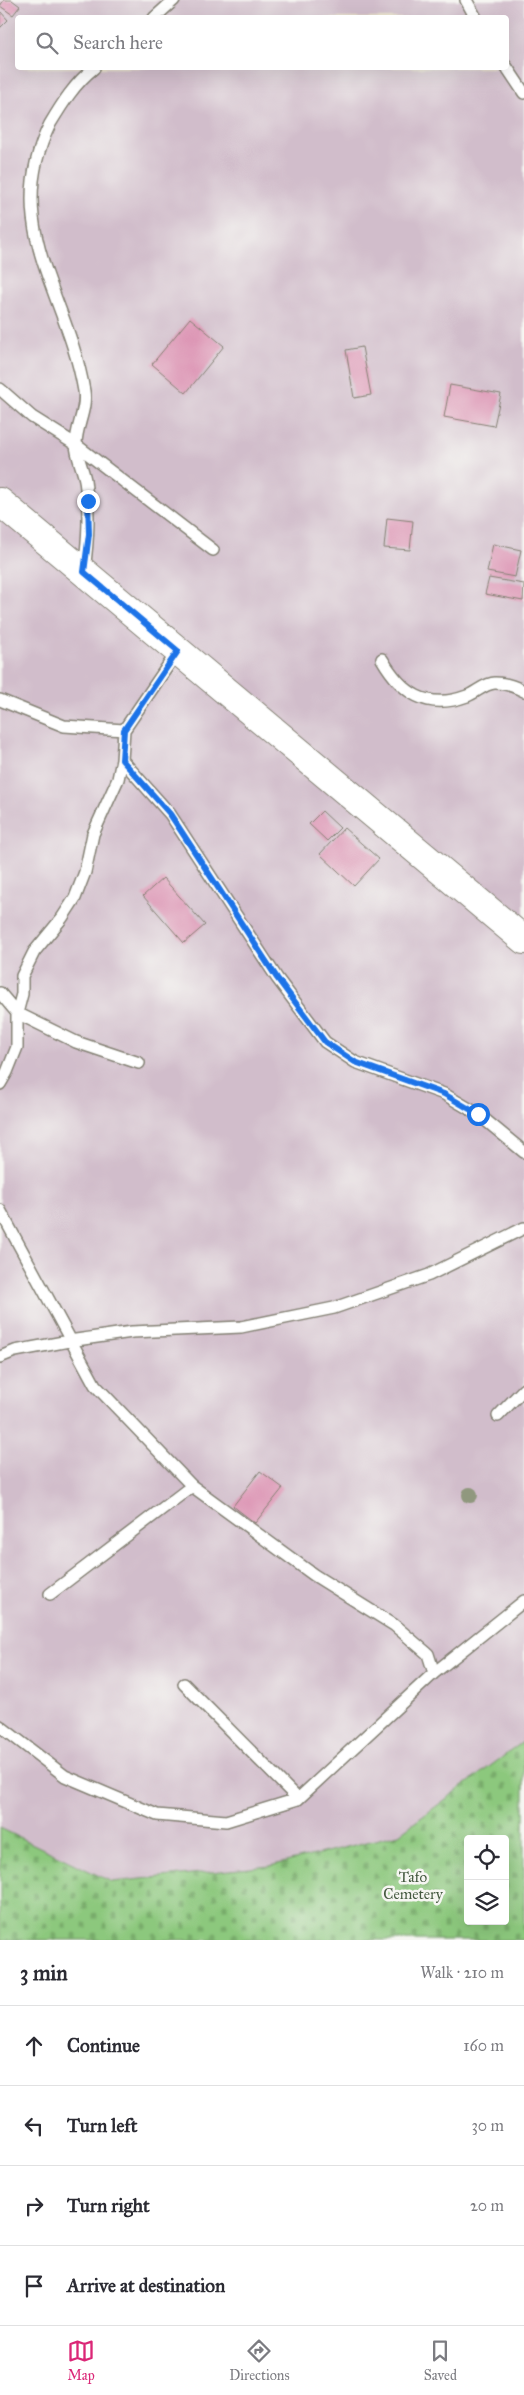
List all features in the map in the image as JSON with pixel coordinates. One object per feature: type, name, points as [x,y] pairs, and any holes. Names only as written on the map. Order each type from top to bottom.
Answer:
[{"type":"street","points":[[0,502],[524,940]]},
{"type":"lane","points":[[156,15],[162,4],[174,0]]},
{"type":"lane","points":[[466,0],[474,15]]},
{"type":"lane","points":[[84,572],[89,534],[88,501],[83,466],[76,444],[84,394],[78,369],[29,229],[26,188],[39,143],[65,99],[92,70]]},
{"type":"lane","points":[[509,70],[524,93]]},
{"type":"lane","points":[[0,389],[32,417],[76,444],[213,550]]},
{"type":"lane","points":[[0,1084],[8,1072],[17,1047],[17,1013],[22,994],[22,976],[34,952],[76,898],[93,834],[118,779],[122,760],[124,730],[178,651]]},
{"type":"lane","points":[[382,659],[395,681],[412,694],[439,703],[467,696],[492,683],[511,684],[524,691]]},
{"type":"lane","points":[[0,700],[64,726],[124,730]]},
{"type":"lane","points":[[122,760],[170,814],[277,978],[325,1042],[355,1062],[444,1094],[478,1114],[524,1152]]},
{"type":"lane","points":[[0,993],[17,1013],[76,1042],[139,1063]]},
{"type":"lane","points":[[0,1210],[94,1385],[192,1486],[314,1575],[394,1625],[428,1654],[434,1673]]},
{"type":"lane","points":[[0,1357],[15,1351],[69,1340],[132,1332],[240,1327],[334,1308],[429,1275],[524,1228]]},
{"type":"lane","points":[[498,1416],[524,1389]]},
{"type":"lane","points":[[50,1594],[192,1486]]},
{"type":"lane","points":[[0,1726],[65,1776],[157,1815],[226,1821],[298,1799],[434,1673],[524,1601]]},
{"type":"lane","points":[[184,1684],[298,1799]]},
{"type":"shaded area","points":[[0,0],[524,0],[524,1741],[399,1834],[270,1866],[112,1882],[0,1828]]},
{"type":"green space","name":"Tafo Cemetery","points":[[524,1741],[524,1940],[0,1940],[0,1828],[112,1882],[270,1866],[399,1834]]},
{"type":"building","points":[[4,0],[12,0],[20,6],[13,15],[0,6]]},
{"type":"building","points":[[0,11],[8,20],[0,28]]},
{"type":"building","points":[[190,318],[224,346],[186,393],[152,364]]},
{"type":"building","points":[[362,347],[371,395],[354,398],[346,350]]},
{"type":"building","points":[[450,385],[501,394],[494,426],[444,417]]},
{"type":"building","points":[[387,518],[413,521],[410,550],[384,548]]},
{"type":"building","points":[[493,544],[521,550],[515,577],[487,572]]},
{"type":"building","points":[[489,578],[524,584],[523,601],[485,594]]},
{"type":"building","points":[[322,811],[340,828],[327,841],[309,824]]},
{"type":"building","points":[[344,828],[379,859],[354,886],[320,854]]},
{"type":"building","points":[[163,878],[205,925],[184,943],[143,896]]},
{"type":"building","points":[[260,1471],[283,1488],[255,1523],[233,1506]]},
{"type":"route","points":[[88,501],[89,534],[84,572],[178,651],[124,730],[122,760],[170,814],[277,978],[325,1042],[355,1062],[444,1094],[478,1114]]}]
